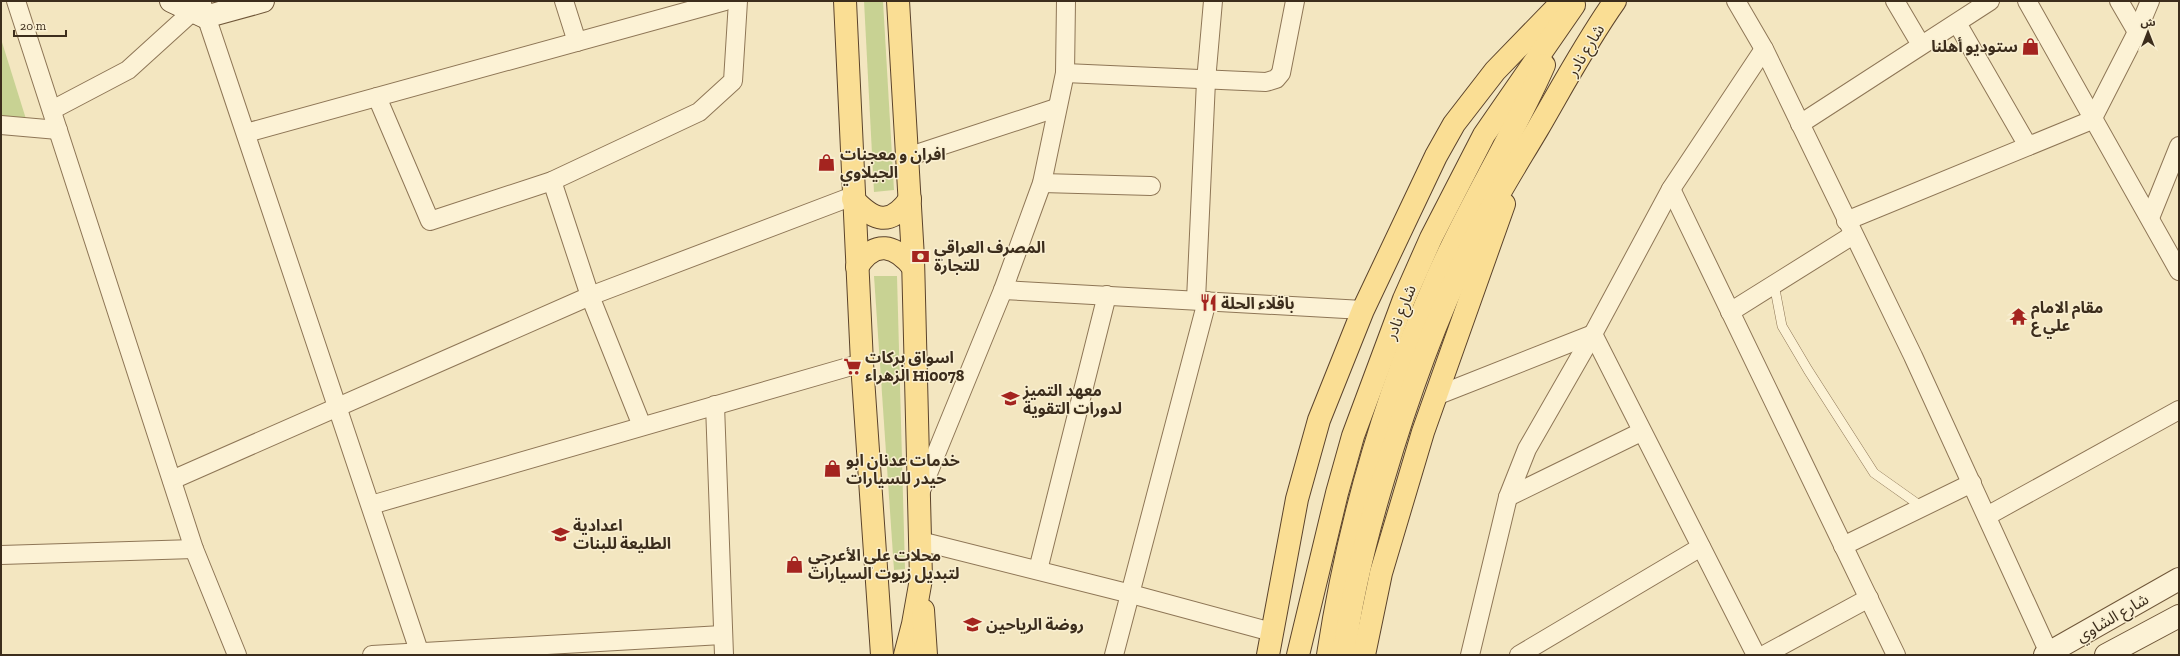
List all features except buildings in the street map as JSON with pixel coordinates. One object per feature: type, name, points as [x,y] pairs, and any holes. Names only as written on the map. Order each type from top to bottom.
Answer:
[{"type":"main road","points":[[845,1],[853,198],[862,364],[882,655]]},
{"type":"main road","points":[[898,1],[913,267],[920,541],[926,655]]},
{"type":"main road","name":"شارع نادر","points":[[1344,655],[1347,631],[1362,554],[1395,439],[1412,387],[1449,293],[1473,241],[1499,193],[1614,1]]},
{"type":"main road","points":[[1268,655],[1297,499],[1319,420],[1363,310],[1436,156],[1454,124],[1495,71],[1566,5]]},
{"type":"main road","points":[[1328,655],[1343,564],[1355,512],[1385,411],[1406,353],[1437,278],[1472,204],[1530,97],[1566,5]]},
{"type":"main road","name":"شارع نادر","points":[[1298,655],[1337,493],[1369,391],[1404,299],[1431,238],[1484,135],[1566,5]]},
{"type":"main road","points":[[1364,655],[1381,573],[1436,396],[1504,203],[1524,156],[1537,131]]},
{"type":"main road","points":[[853,198],[868,214],[880,218],[886,218],[898,213],[910,199]]},
{"type":"main road","points":[[857,267],[862,259],[873,251],[885,248],[899,251],[913,267]]},
{"type":"main road","points":[[905,655],[922,579]]},
{"type":"street","points":[[16,1],[194,549],[237,655]]},
{"type":"street","points":[[171,1],[200,10],[263,1]]},
{"type":"street","points":[[564,1],[577,42]]},
{"type":"street","points":[[246,133],[725,1]]},
{"type":"street","points":[[377,97],[430,222],[552,181],[699,112],[733,81],[738,1]]},
{"type":"street","points":[[920,495],[1003,290],[1042,183],[1056,108],[1065,74],[1066,1]]},
{"type":"street","points":[[1114,655],[1131,594],[1201,301],[1206,81],[1214,1]]},
{"type":"street","points":[[1065,74],[1206,81],[1266,82],[1276,80],[1281,73],[1296,1]]},
{"type":"street","points":[[1736,1],[1764,49],[1849,228],[1913,356],[1987,516],[2047,654]]},
{"type":"street","points":[[1895,1],[1921,45]]},
{"type":"street","points":[[1800,124],[1990,1]]},
{"type":"street","points":[[2027,1],[2092,120],[2150,218],[2179,272]]},
{"type":"street","points":[[2119,1],[2137,32]]},
{"type":"street","points":[[1730,312],[1774,284],[1849,228],[2028,146],[2092,120],[2137,32],[2150,1]]},
{"type":"street","points":[[52,110],[128,70],[200,10]]},
{"type":"street","points":[[200,10],[246,133],[419,651]]},
{"type":"street","points":[[1957,23],[2028,146]]},
{"type":"street","points":[[1470,655],[1508,497],[1527,448],[1594,334],[1671,189],[1764,49]]},
{"type":"street","points":[[907,157],[1056,108]]},
{"type":"street","points":[[1,125],[58,130]]},
{"type":"street","points":[[2150,218],[2179,146]]},
{"type":"street","points":[[552,181],[590,296],[642,426]]},
{"type":"street","points":[[1042,183],[1152,186]]},
{"type":"street","points":[[1671,189],[1896,655]]},
{"type":"street","points":[[172,480],[590,296],[853,198]]},
{"type":"street","points":[[1003,290],[1363,310]]},
{"type":"street","points":[[1038,570],[1107,295]]},
{"type":"street","points":[[1436,396],[1594,334]]},
{"type":"street","points":[[1594,334],[1642,432],[1756,655]]},
{"type":"street","points":[[371,506],[642,426],[862,364]]},
{"type":"street","points":[[715,405],[722,635],[724,655]]},
{"type":"street","points":[[1987,516],[2179,410]]},
{"type":"street","points":[[1508,497],[1642,432]]},
{"type":"street","points":[[1844,546],[1972,483]]},
{"type":"street","points":[[920,541],[1131,594],[1272,632]]},
{"type":"street","points":[[1519,655],[1701,547]]},
{"type":"street","points":[[1,555],[194,549]]},
{"type":"street","name":"شارع الشاوي","points":[[2047,654],[2179,579]]},
{"type":"street","points":[[1764,655],[1869,598]]},
{"type":"street","name":"شارع الشاوي","points":[[2106,655],[2179,616]]},
{"type":"street","points":[[372,655],[419,651],[722,635]]},
{"type":"lane","points":[[1774,284],[1782,326],[1808,370],[1874,473],[1922,508]]},
{"type":"green space","points":[[864,1],[883,1],[894,190],[874,192]]},
{"type":"green space","points":[[1,39],[26,119],[1,116]]},
{"type":"green space","points":[[874,276],[897,276],[905,569],[894,570]]},
{"type":"place","name":"ستوديو أهلنا","points":[[2031,46]]},
{"type":"place","name":"افران و معجنات الجيلاوي","points":[[827,163]]},
{"type":"place","name":"المصرف العراقي للتجارة","points":[[921,256]]},
{"type":"place","name":"باقلاء الحلة","points":[[1208,303]]},
{"type":"place","name":"مقام الامام علي ع","points":[[2018,316]]},
{"type":"place","name":"اسواق بركات الزهراء Hl0078","points":[[852,366]]},
{"type":"place","name":"معهد التميز لدورات التقوية","points":[[1010,399]]},
{"type":"place","name":"خدمات عدنان ابو حيدر للسيارات","points":[[833,469]]},
{"type":"place","name":"اعدادية الطليعة للبنات","points":[[560,534]]},
{"type":"place","name":"محلات علي الأعرجي لتبديل زيوت السيارات","points":[[795,564]]},
{"type":"place","name":"روضة الرياحين","points":[[973,624]]}]
